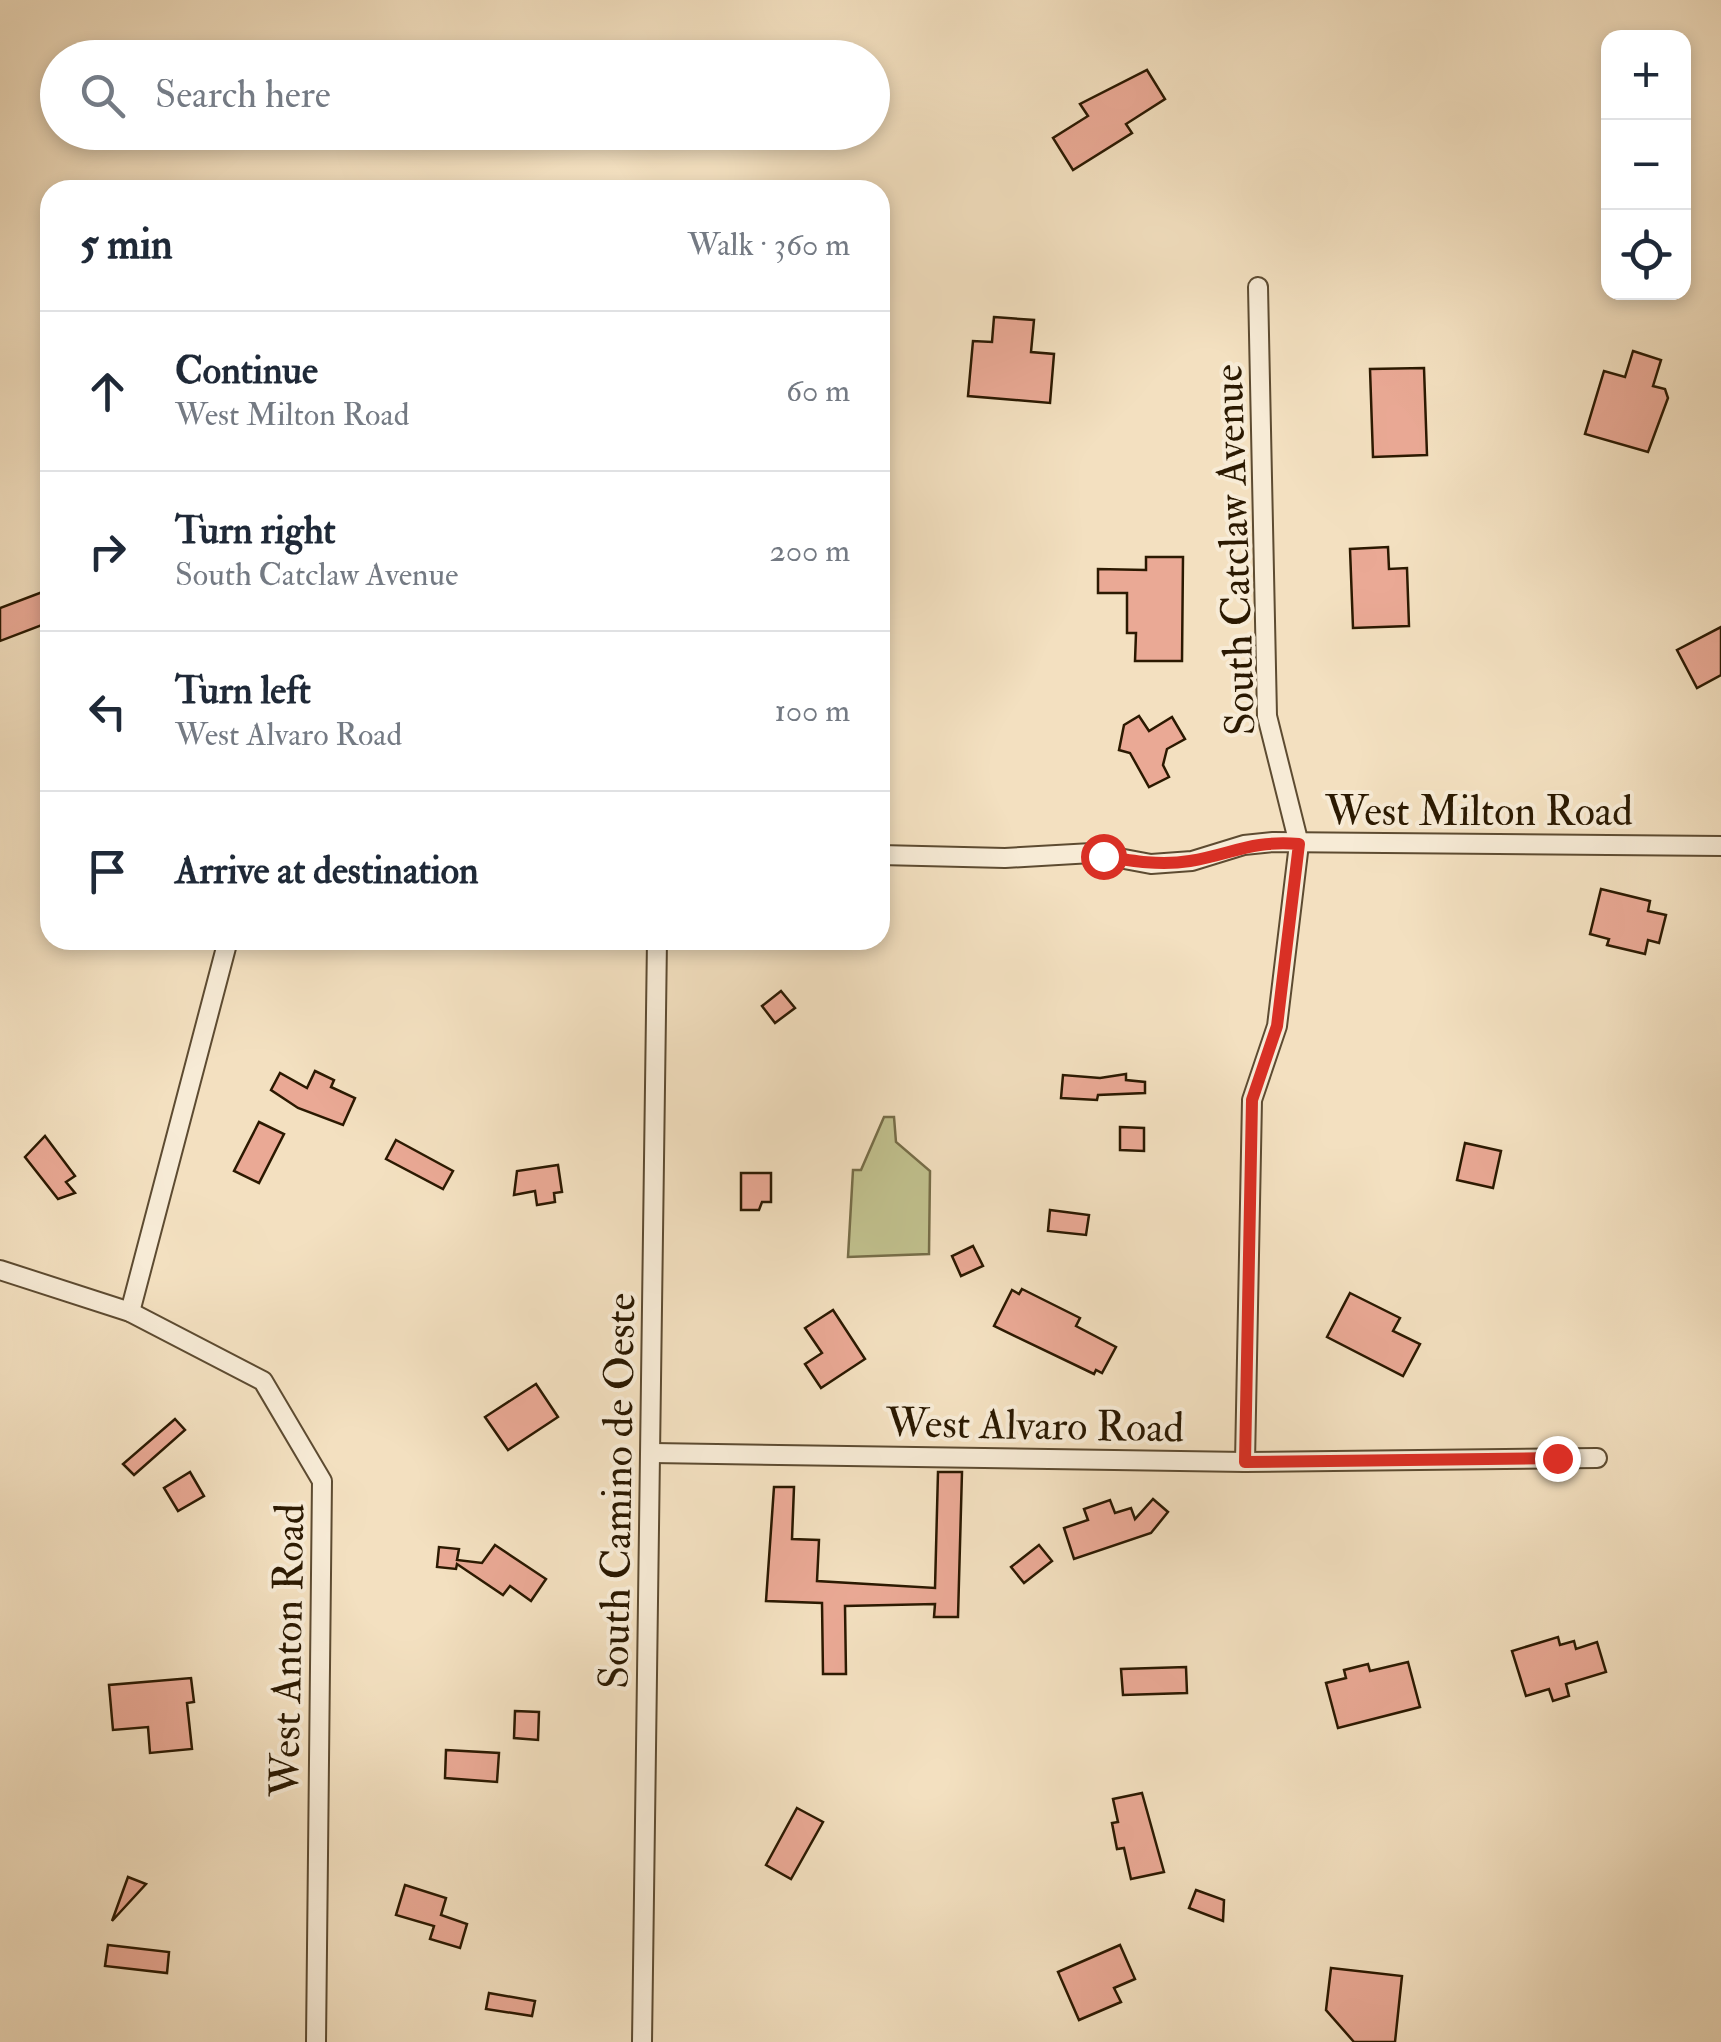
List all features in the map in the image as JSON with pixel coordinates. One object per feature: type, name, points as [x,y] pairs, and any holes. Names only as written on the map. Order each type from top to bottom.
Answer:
[{"type":"street","name":"South Catclaw Avenue","points":[[1245,1462],[1252,1100],[1277,1026],[1299,844],[1268,716],[1258,288]]},
{"type":"street","name":"West Milton Road","points":[[890,855],[1005,858],[1092,854],[1151,864],[1192,861],[1244,844],[1721,846]]},
{"type":"street","points":[[130,1312],[225,950]]},
{"type":"street","name":"South Camino de Oeste","points":[[642,2042],[657,950]]},
{"type":"street","name":"West Anton Road","points":[[0,1270],[130,1312],[263,1381],[322,1481],[316,2042]]},
{"type":"street","name":"West Alvaro Road","points":[[653,1452],[1245,1462],[1597,1458]]},
{"type":"green space","points":[[884,1117],[894,1117],[896,1142],[930,1171],[929,1254],[848,1257],[853,1170],[861,1170]]},
{"type":"building","points":[[1147,70],[1165,99],[1126,124],[1132,133],[1073,170],[1053,138],[1088,116],[1080,104]]},
{"type":"building","points":[[994,317],[1034,320],[1031,352],[1054,354],[1050,403],[968,396],[973,341],[992,342]]},
{"type":"building","points":[[1633,351],[1661,360],[1653,386],[1665,389],[1668,398],[1648,452],[1585,434],[1604,371],[1625,377]]},
{"type":"building","points":[[1424,368],[1427,455],[1373,457],[1370,369]]},
{"type":"building","points":[[1388,547],[1389,569],[1407,568],[1409,626],[1353,628],[1350,549]]},
{"type":"building","points":[[1146,557],[1183,557],[1182,661],[1135,661],[1136,633],[1127,633],[1127,593],[1098,593],[1098,569],[1146,570]]},
{"type":"building","points":[[40,593],[40,626],[0,641],[0,608]]},
{"type":"building","points":[[1721,627],[1721,675],[1697,688],[1677,650]]},
{"type":"building","points":[[1139,716],[1149,731],[1172,717],[1185,739],[1167,749],[1163,765],[1169,777],[1149,787],[1130,753],[1119,750],[1124,725]]},
{"type":"building","points":[[1601,889],[1650,901],[1648,911],[1666,915],[1659,943],[1648,940],[1645,954],[1607,945],[1609,939],[1590,934]]},
{"type":"building","points":[[781,991],[795,1008],[775,1023],[762,1006]]},
{"type":"building","points":[[315,1071],[334,1080],[331,1087],[355,1098],[343,1125],[298,1108],[271,1090],[280,1073],[307,1088]]},
{"type":"building","points":[[1126,1074],[1126,1080],[1145,1082],[1145,1093],[1098,1095],[1097,1100],[1061,1098],[1063,1075],[1100,1078]]},
{"type":"building","points":[[259,1122],[284,1134],[259,1183],[234,1171]]},
{"type":"building","points":[[1120,1127],[1144,1128],[1144,1151],[1120,1150]]},
{"type":"building","points":[[45,1136],[75,1176],[66,1182],[75,1193],[58,1199],[25,1157]]},
{"type":"building","points":[[396,1140],[453,1171],[443,1189],[386,1159]]},
{"type":"building","points":[[1465,1143],[1501,1151],[1493,1188],[1457,1180]]},
{"type":"building","points":[[558,1165],[562,1192],[554,1193],[555,1202],[537,1205],[535,1191],[514,1195],[517,1171]]},
{"type":"building","points":[[741,1173],[771,1173],[771,1202],[762,1202],[759,1210],[741,1210]]},
{"type":"building","points":[[1050,1210],[1089,1215],[1086,1235],[1048,1231]]},
{"type":"building","points":[[973,1246],[983,1266],[961,1276],[952,1256]]},
{"type":"building","points":[[1022,1289],[1080,1318],[1076,1326],[1116,1347],[1102,1373],[1096,1370],[1094,1374],[994,1326],[1012,1290],[1019,1294]]},
{"type":"building","points":[[1350,1293],[1400,1318],[1393,1331],[1420,1344],[1403,1376],[1327,1337]]},
{"type":"building","points":[[833,1310],[865,1359],[821,1388],[805,1364],[822,1353],[805,1328]]},
{"type":"building","points":[[536,1384],[558,1417],[508,1450],[485,1417]]},
{"type":"building","points":[[175,1419],[185,1430],[134,1475],[123,1464]]},
{"type":"building","points":[[190,1472],[204,1496],[178,1511],[164,1488]]},
{"type":"building","points":[[938,1472],[962,1472],[958,1617],[934,1617],[935,1604],[845,1606],[846,1674],[823,1674],[822,1603],[766,1601],[774,1487],[794,1487],[792,1539],[819,1540],[817,1581],[935,1588]]},
{"type":"building","points":[[1153,1499],[1168,1512],[1151,1533],[1074,1559],[1064,1528],[1088,1520],[1084,1509],[1110,1500],[1115,1513],[1131,1508],[1135,1519]]},
{"type":"building","points":[[495,1545],[546,1579],[531,1601],[510,1586],[503,1595],[457,1564],[456,1569],[437,1567],[439,1547],[459,1549],[457,1560],[482,1563]]},
{"type":"building","points":[[1039,1545],[1052,1561],[1024,1583],[1011,1567]]},
{"type":"building","points":[[1558,1637],[1560,1645],[1574,1641],[1576,1649],[1597,1642],[1606,1672],[1566,1684],[1569,1696],[1553,1701],[1549,1689],[1526,1696],[1512,1651]]},
{"type":"building","points":[[1408,1662],[1420,1707],[1338,1728],[1326,1683],[1346,1678],[1344,1670],[1368,1664],[1370,1671]]},
{"type":"building","points":[[1186,1667],[1187,1693],[1123,1695],[1121,1669]]},
{"type":"building","points":[[191,1678],[194,1702],[187,1703],[192,1749],[150,1753],[148,1727],[113,1730],[109,1685]]},
{"type":"building","points":[[515,1711],[539,1712],[538,1740],[514,1738]]},
{"type":"building","points":[[446,1750],[499,1753],[497,1782],[445,1778]]},
{"type":"building","points":[[1142,1793],[1164,1872],[1131,1879],[1124,1848],[1117,1849],[1112,1823],[1118,1822],[1113,1799]]},
{"type":"building","points":[[797,1808],[823,1822],[791,1879],[766,1865]]},
{"type":"building","points":[[128,1877],[146,1884],[112,1921]]},
{"type":"building","points":[[405,1885],[446,1898],[441,1915],[467,1924],[460,1948],[430,1939],[434,1926],[396,1915]]},
{"type":"building","points":[[1196,1890],[1224,1900],[1223,1921],[1189,1908]]},
{"type":"building","points":[[108,1945],[169,1952],[167,1973],[105,1966]]},
{"type":"building","points":[[1120,1945],[1135,1979],[1114,1988],[1121,2002],[1079,2020],[1058,1972]]},
{"type":"building","points":[[1331,1968],[1402,1976],[1395,2042],[1354,2042],[1326,2010]]},
{"type":"building","points":[[489,1993],[535,2001],[532,2016],[486,2009]]},
{"type":"route","points":[[1103,856],[1151,864],[1192,861],[1244,844],[1299,844],[1277,1026],[1252,1100],[1245,1462],[1557,1458]]}]
